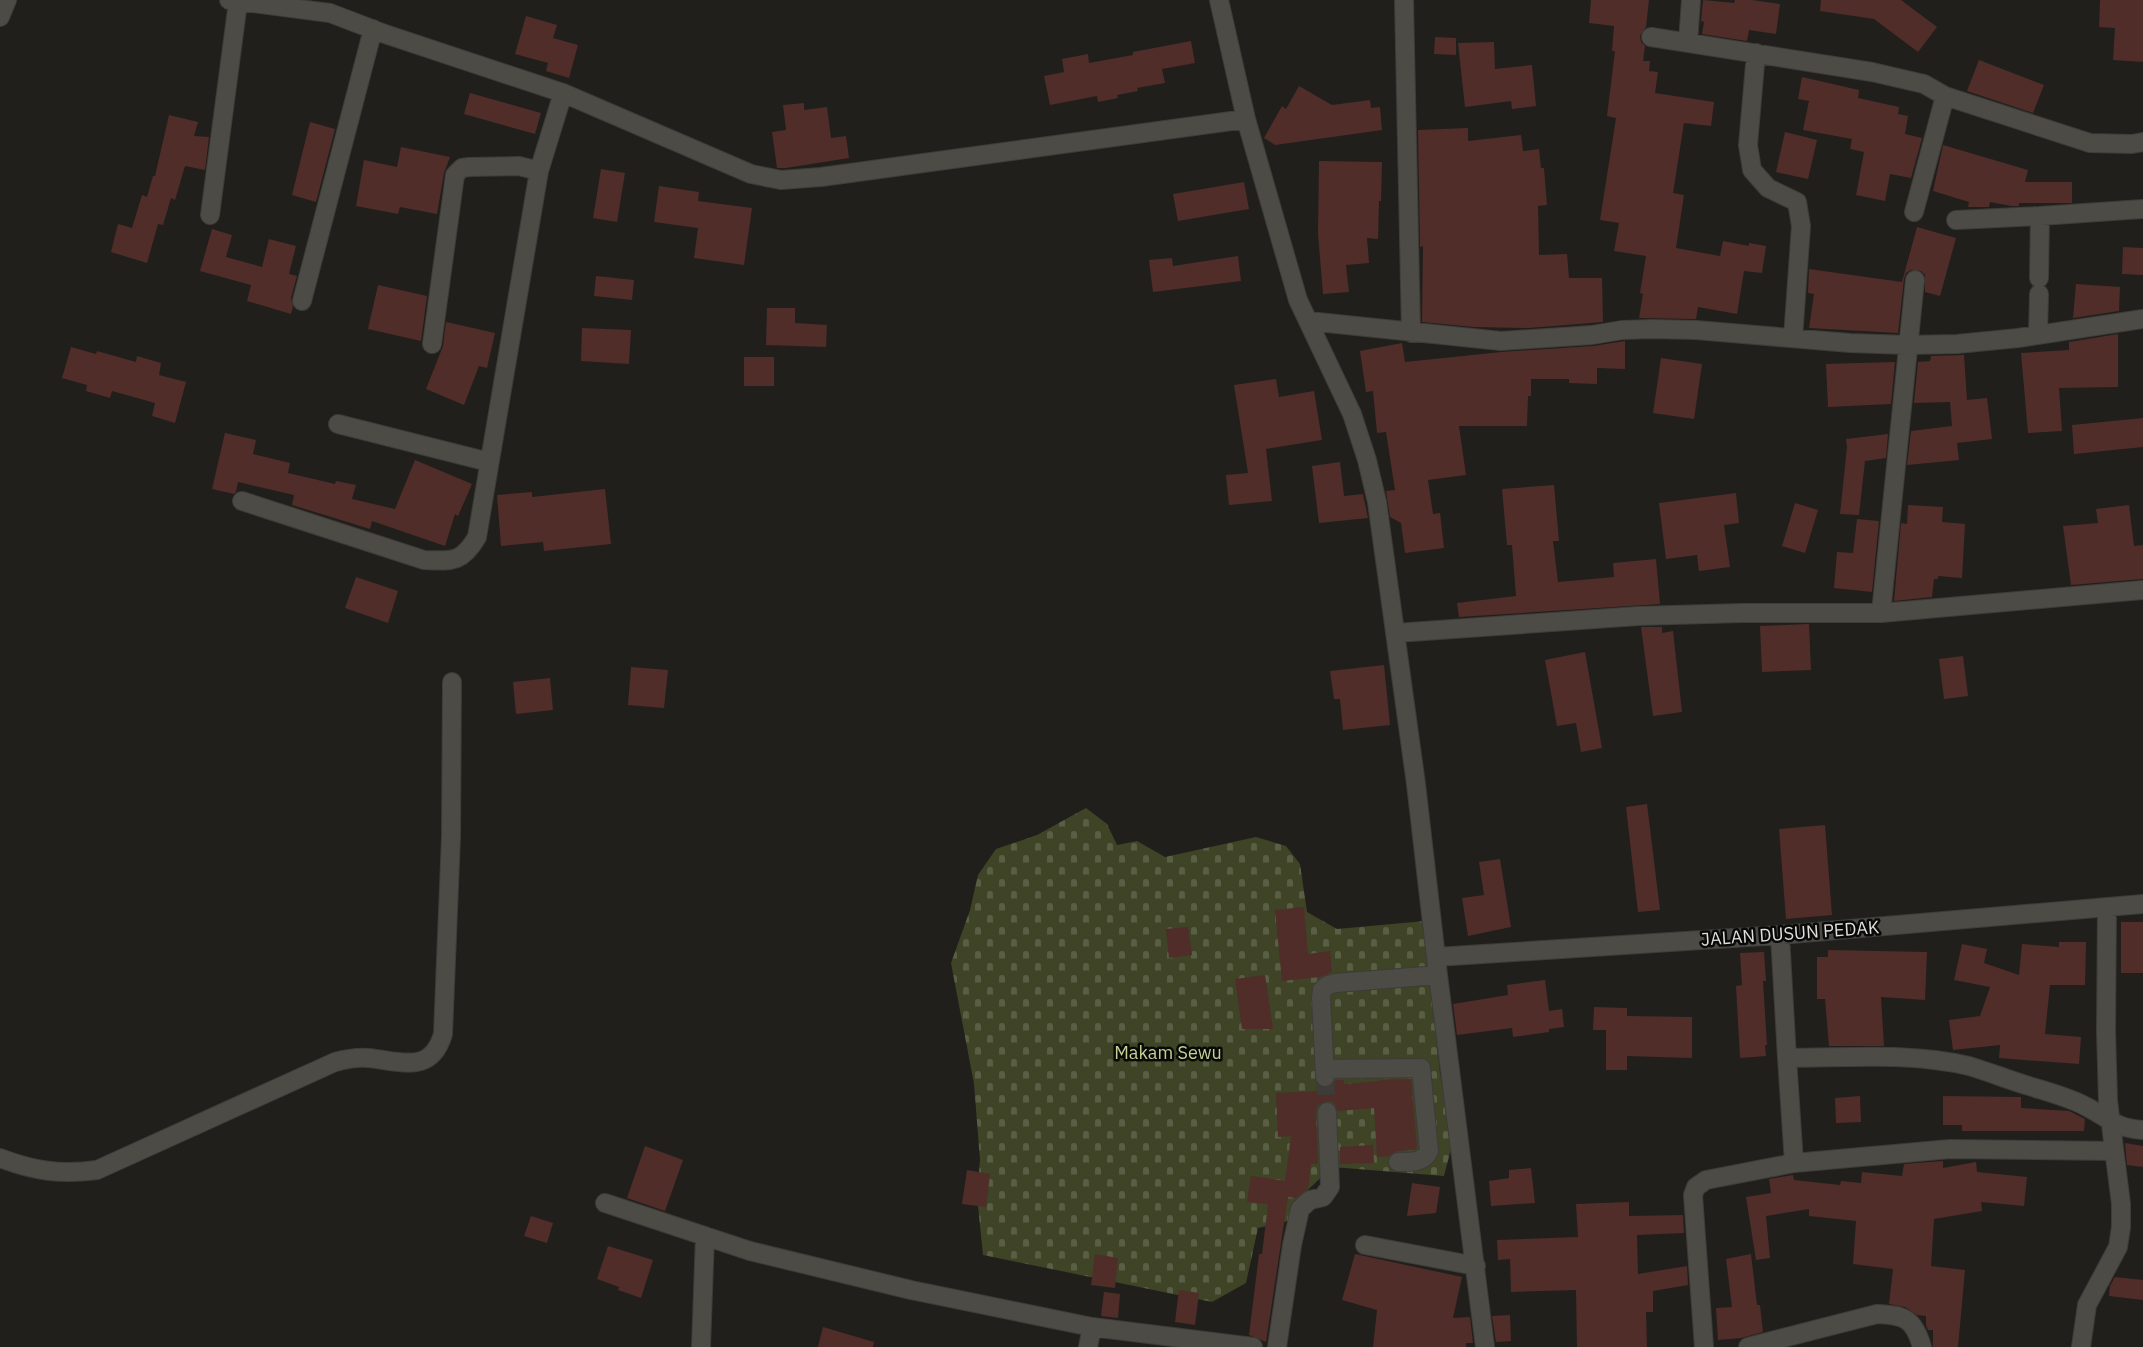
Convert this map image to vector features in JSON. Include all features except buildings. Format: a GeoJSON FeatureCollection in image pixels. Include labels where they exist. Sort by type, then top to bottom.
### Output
{"type":"FeatureCollection","features":[{"type":"Feature","properties":{"kind":"street"},"geometry":{"type":"LineString","coordinates":[[0,17],[7,0]]}},
{"type":"Feature","properties":{"kind":"street"},"geometry":{"type":"LineString","coordinates":[[1219,0],[1246,119],[1298,300],[1352,414],[1367,460],[1377,502],[1416,784],[1485,1347]]}},
{"type":"Feature","properties":{"kind":"street"},"geometry":{"type":"LineString","coordinates":[[1404,0],[1411,333]]}},
{"type":"Feature","properties":{"kind":"street"},"geometry":{"type":"LineString","coordinates":[[1688,42],[1691,0]]}},
{"type":"Feature","properties":{"kind":"street"},"geometry":{"type":"LineString","coordinates":[[210,215],[233,1],[330,13],[563,93],[751,174],[781,180],[821,177],[1246,119]]}},
{"type":"Feature","properties":{"kind":"street"},"geometry":{"type":"LineString","coordinates":[[302,301],[373,29]]}},
{"type":"Feature","properties":{"kind":"street"},"geometry":{"type":"LineString","coordinates":[[1651,37],[1872,72],[1924,84],[1945,96],[2091,143],[2143,142]]}},
{"type":"Feature","properties":{"kind":"street"},"geometry":{"type":"LineString","coordinates":[[1756,53],[1748,145],[1752,170],[1768,188],[1797,202],[1801,226],[1793,338]]}},
{"type":"Feature","properties":{"kind":"street"},"geometry":{"type":"LineString","coordinates":[[242,501],[424,560],[449,561],[467,553],[477,537],[539,171],[563,93]]}},
{"type":"Feature","properties":{"kind":"street"},"geometry":{"type":"LineString","coordinates":[[1914,212],[1945,96]]}},
{"type":"Feature","properties":{"kind":"street"},"geometry":{"type":"LineString","coordinates":[[432,344],[455,176],[462,168],[469,167],[519,166],[539,171]]}},
{"type":"Feature","properties":{"kind":"street"},"geometry":{"type":"LineString","coordinates":[[1956,220],[2143,209]]}},
{"type":"Feature","properties":{"kind":"street"},"geometry":{"type":"LineString","coordinates":[[2038,335],[2040,216]]}},
{"type":"Feature","properties":{"kind":"street"},"geometry":{"type":"LineString","coordinates":[[1881,613],[1915,280]]}},
{"type":"Feature","properties":{"kind":"street"},"geometry":{"type":"LineString","coordinates":[[1308,321],[1411,333],[1501,340],[1663,329],[1908,345],[1957,344],[2038,335],[2143,319]]}},
{"type":"Feature","properties":{"kind":"street"},"geometry":{"type":"LineString","coordinates":[[338,424],[489,462]]}},
{"type":"Feature","properties":{"kind":"street"},"geometry":{"type":"LineString","coordinates":[[1396,633],[1638,616],[1881,613],[2143,590]]}},
{"type":"Feature","properties":{"kind":"street"},"geometry":{"type":"LineString","coordinates":[[0,1158],[46,1172],[71,1173],[97,1170],[335,1062],[351,1058],[366,1058],[409,1063],[422,1062],[432,1056],[440,1046],[443,1034],[451,837],[452,682]]}},
{"type":"Feature","properties":{"kind":"street","name":"JALAN DUSUN PEDAK"},"geometry":{"type":"LineString","coordinates":[[1425,1087],[1423,1070],[1418,1067],[1325,1073],[1322,990],[1336,983],[1437,966],[2143,904]]}},
{"type":"Feature","properties":{"kind":"street"},"geometry":{"type":"LineString","coordinates":[[2081,1347],[2087,1305],[2118,1247],[2121,1204],[2110,1123],[2106,1031],[2107,907]]}},
{"type":"Feature","properties":{"kind":"street"},"geometry":{"type":"LineString","coordinates":[[1780,935],[1794,1163]]}},
{"type":"Feature","properties":{"kind":"street"},"geometry":{"type":"LineString","coordinates":[[1787,1058],[1910,1058],[1969,1066],[2069,1099],[2085,1106],[2110,1123],[2143,1130]]}},
{"type":"Feature","properties":{"kind":"street"},"geometry":{"type":"LineString","coordinates":[[1398,1162],[1421,1160],[1427,1155],[1429,1140],[1425,1087],[1453,1085]]}},
{"type":"Feature","properties":{"kind":"street"},"geometry":{"type":"LineString","coordinates":[[1277,1347],[1292,1245],[1300,1209],[1310,1200],[1323,1197],[1330,1187],[1327,1112]]}},
{"type":"Feature","properties":{"kind":"street"},"geometry":{"type":"LineString","coordinates":[[1704,1347],[1693,1195],[1696,1187],[1706,1180],[1794,1163],[1950,1149],[2114,1151]]}},
{"type":"Feature","properties":{"kind":"street"},"geometry":{"type":"LineString","coordinates":[[605,1203],[750,1251],[911,1290],[1092,1327],[1253,1347]]}},
{"type":"Feature","properties":{"kind":"street"},"geometry":{"type":"LineString","coordinates":[[701,1347],[705,1236]]}},
{"type":"Feature","properties":{"kind":"street"},"geometry":{"type":"LineString","coordinates":[[1365,1245],[1476,1266]]}},
{"type":"Feature","properties":{"kind":"street"},"geometry":{"type":"LineString","coordinates":[[1748,1347],[1877,1314],[1896,1314],[1912,1323],[1922,1347]]}},
{"type":"Feature","properties":{"kind":"street"},"geometry":{"type":"LineString","coordinates":[[1088,1347],[1092,1327]]}},
{"type":"Feature","properties":{"kind":"green space","name":"Makam Sewu"},"geometry":{"type":"Polygon","coordinates":[[[1086,808],[1107,824],[1117,845],[1137,841],[1165,857],[1256,837],[1286,846],[1300,864],[1307,912],[1337,929],[1425,921],[1440,1073],[1453,1141],[1444,1176],[1332,1167],[1296,1201],[1288,1221],[1258,1228],[1246,1283],[1212,1302],[983,1255],[977,1196],[980,1160],[974,1084],[951,963],[970,910],[978,875],[996,849],[1037,835],[1086,808]]]}},
{"type":"Feature","properties":{"kind":"tunnel"},"geometry":{"type":"LineString","coordinates":[[1325,1077],[1327,1112]]}}]}
